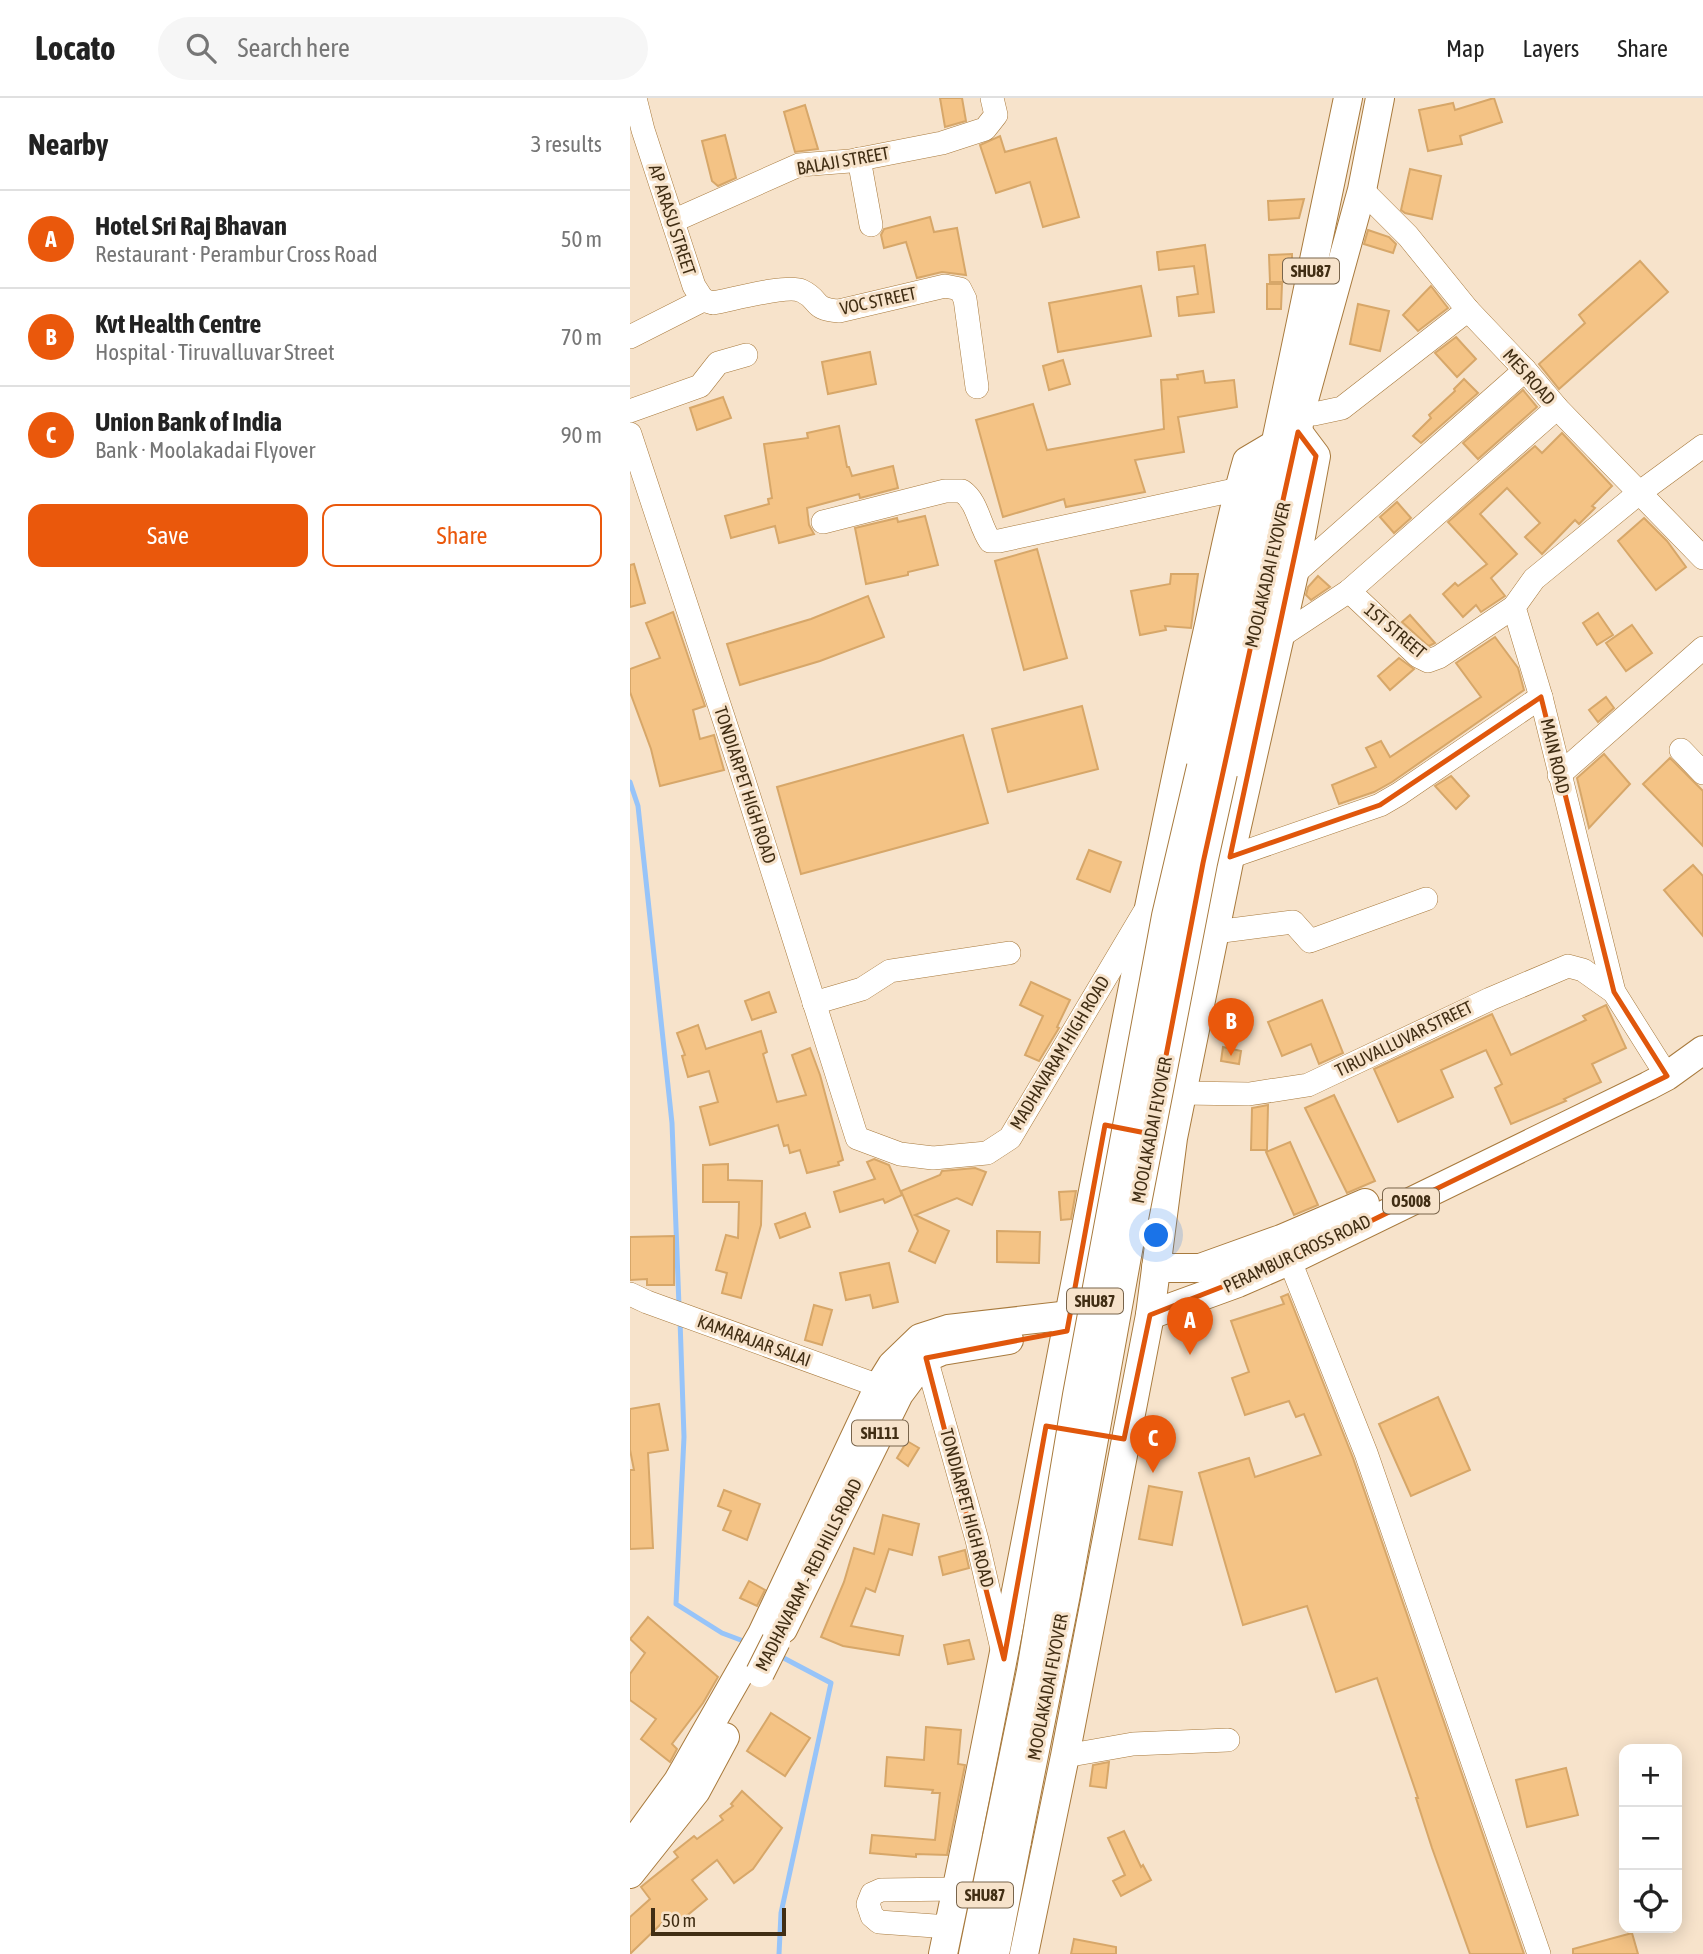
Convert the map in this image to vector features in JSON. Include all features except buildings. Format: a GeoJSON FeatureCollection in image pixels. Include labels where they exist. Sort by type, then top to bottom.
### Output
{"type":"FeatureCollection","features":[{"type":"Feature","properties":{"kind":"main road","name":"SHU87"},"geometry":{"type":"LineString","coordinates":[[1291,429],[1348,98]]}},
{"type":"Feature","properties":{"kind":"main road","name":"SHU87"},"geometry":{"type":"LineString","coordinates":[[1291,429],[1362,190],[1380,98]]}},
{"type":"Feature","properties":{"kind":"main road"},"geometry":{"type":"LineString","coordinates":[[943,1954],[1004,1659],[1105,1125],[1239,489],[1247,461],[1291,429],[1316,456],[1294,574],[1230,857],[1173,1138],[1150,1315],[1024,1954]]}},
{"type":"Feature","properties":{"kind":"main road","name":"MOOLAKADAI FLYOVER"},"geometry":{"type":"LineString","coordinates":[[995,1954],[1007,1839],[1031,1671],[1080,1381],[1166,916],[1212,770],[1291,429]]}},
{"type":"Feature","properties":{"kind":"main road"},"geometry":{"type":"LineString","coordinates":[[1662,1069],[1703,1029]]}},
{"type":"Feature","properties":{"kind":"main road"},"geometry":{"type":"LineString","coordinates":[[1662,1069],[1703,1050]]}},
{"type":"Feature","properties":{"kind":"main road","name":"PERAMBUR CROSS ROAD"},"geometry":{"type":"LineString","coordinates":[[1150,1315],[1238,1283],[1286,1250],[1662,1069]]}},
{"type":"Feature","properties":{"kind":"main road"},"geometry":{"type":"LineString","coordinates":[[1105,1125],[1173,1138]]}},
{"type":"Feature","properties":{"kind":"main road","name":"PERAMBUR CROSS ROAD"},"geometry":{"type":"LineString","coordinates":[[1156,1268],[1200,1268],[1286,1250]]}},
{"type":"Feature","properties":{"kind":"main road"},"geometry":{"type":"LineString","coordinates":[[926,1358],[942,1351],[1069,1323]]}},
{"type":"Feature","properties":{"kind":"main road","name":"MADHAVARAM - RED HILLS ROAD"},"geometry":{"type":"LineString","coordinates":[[769,1637],[878,1386],[892,1365],[920,1338],[948,1329],[1069,1323]]}},
{"type":"Feature","properties":{"kind":"main road","name":"MADHAVARAM - RED HILLS ROAD"},"geometry":{"type":"LineString","coordinates":[[630,1874],[696,1791],[752,1668],[899,1394],[926,1358]]}},
{"type":"Feature","properties":{"kind":"main road"},"geometry":{"type":"LineString","coordinates":[[1046,1426],[1124,1439]]}},
{"type":"Feature","properties":{"kind":"main road","name":"MADHAVARAM - RED HILLS ROAD"},"geometry":{"type":"LineString","coordinates":[[630,1847],[678,1781],[752,1668]]}},
{"type":"Feature","properties":{"kind":"main road","name":"MOOLAKADAI FLYOVER"},"geometry":{"type":"LineString","coordinates":[[972,1954],[1007,1839]]}},
{"type":"Feature","properties":{"kind":"street","name":"AP ARASU STREET"},"geometry":{"type":"LineString","coordinates":[[635,98],[694,286],[703,300]]}},
{"type":"Feature","properties":{"kind":"street","name":"BALAJI STREET"},"geometry":{"type":"LineString","coordinates":[[673,221],[799,165],[859,159],[942,144],[985,129],[996,115],[992,98]]}},
{"type":"Feature","properties":{"kind":"street"},"geometry":{"type":"LineString","coordinates":[[859,159],[871,225]]}},
{"type":"Feature","properties":{"kind":"street","name":"MES ROAD"},"geometry":{"type":"LineString","coordinates":[[1362,190],[1408,236],[1468,310],[1557,408],[1703,558]]}},
{"type":"Feature","properties":{"kind":"street","name":"VOC STREET"},"geometry":{"type":"LineString","coordinates":[[630,337],[703,300],[713,303],[789,288],[802,291],[824,310],[839,311],[946,286],[960,289],[965,299],[978,387]]}},
{"type":"Feature","properties":{"kind":"street"},"geometry":{"type":"LineString","coordinates":[[1291,429],[1314,414],[1342,408],[1468,310]]}},
{"type":"Feature","properties":{"kind":"street"},"geometry":{"type":"LineString","coordinates":[[630,411],[700,386],[718,363],[746,355]]}},
{"type":"Feature","properties":{"kind":"street"},"geometry":{"type":"LineString","coordinates":[[1294,574],[1525,370]]}},
{"type":"Feature","properties":{"kind":"street"},"geometry":{"type":"LineString","coordinates":[[1278,638],[1349,591],[1557,408]]}},
{"type":"Feature","properties":{"kind":"street","name":"TONDIARPET HIGH ROAD"},"geometry":{"type":"LineString","coordinates":[[630,434],[857,1138]]}},
{"type":"Feature","properties":{"kind":"street"},"geometry":{"type":"LineString","coordinates":[[1514,607],[1534,579],[1639,493],[1703,446]]}},
{"type":"Feature","properties":{"kind":"street"},"geometry":{"type":"LineString","coordinates":[[823,522],[946,491],[962,491],[973,502],[983,531],[990,541],[999,541],[1239,489]]}},
{"type":"Feature","properties":{"kind":"street","name":"1ST STREET"},"geometry":{"type":"LineString","coordinates":[[1349,591],[1418,656],[1428,661],[1439,657],[1514,607]]}},
{"type":"Feature","properties":{"kind":"street","name":"MAIN ROAD"},"geometry":{"type":"LineString","coordinates":[[1514,607],[1541,697],[1614,992],[1662,1069]]}},
{"type":"Feature","properties":{"kind":"street"},"geometry":{"type":"LineString","coordinates":[[1559,775],[1703,648]]}},
{"type":"Feature","properties":{"kind":"street"},"geometry":{"type":"LineString","coordinates":[[1230,857],[1380,805],[1541,697]]}},
{"type":"Feature","properties":{"kind":"street"},"geometry":{"type":"LineString","coordinates":[[1681,750],[1703,772]]}},
{"type":"Feature","properties":{"kind":"street"},"geometry":{"type":"LineString","coordinates":[[1215,932],[1293,922],[1310,941],[1426,900]]}},
{"type":"Feature","properties":{"kind":"street","name":"MADHAVARAM HIGH ROAD"},"geometry":{"type":"LineString","coordinates":[[857,1138],[900,1154],[933,1157],[987,1153],[1010,1138],[1150,903]]}},
{"type":"Feature","properties":{"kind":"street"},"geometry":{"type":"LineString","coordinates":[[814,1003],[862,989],[890,971],[1009,953]]}},
{"type":"Feature","properties":{"kind":"street","name":"TIRUVALLUVAR STREET"},"geometry":{"type":"LineString","coordinates":[[1182,1093],[1249,1094],[1308,1085],[1490,999],[1568,966],[1583,970],[1614,992]]}},
{"type":"Feature","properties":{"kind":"street"},"geometry":{"type":"LineString","coordinates":[[1286,1250],[1366,1452],[1539,1954]]}},
{"type":"Feature","properties":{"kind":"street","name":"KAMARAJAR SALAI"},"geometry":{"type":"LineString","coordinates":[[638,1298],[878,1386]]}},
{"type":"Feature","properties":{"kind":"street","name":"TONDIARPET HIGH ROAD"},"geometry":{"type":"LineString","coordinates":[[926,1358],[977,1540],[1004,1659]]}},
{"type":"Feature","properties":{"kind":"street"},"geometry":{"type":"LineString","coordinates":[[1065,1756],[1133,1744],[1228,1740]]}},
{"type":"Feature","properties":{"kind":"street"},"geometry":{"type":"LineString","coordinates":[[949,1927],[879,1922],[872,1916],[867,1903],[872,1894],[880,1890],[957,1889]]}},
{"type":"Feature","properties":{"kind":"highlighted area"},"geometry":{"type":"Polygon","coordinates":[[[1298,432],[1316,456],[1230,857],[1380,805],[1541,697],[1614,992],[1667,1076],[1291,1260],[1150,1315],[1124,1439],[1046,1426],[1004,1659],[926,1358],[1067,1331],[1105,1125],[1151,1134],[1203,863],[1298,432]]]}},
{"type":"Feature","properties":{"kind":"waterway"},"geometry":{"type":"LineString","coordinates":[[630,782],[638,806],[672,1123],[679,1306]]}},
{"type":"Feature","properties":{"kind":"waterway"},"geometry":{"type":"LineString","coordinates":[[680,1320],[684,1437],[676,1604],[722,1633],[746,1642]]}},
{"type":"Feature","properties":{"kind":"waterway"},"geometry":{"type":"LineString","coordinates":[[778,1655],[831,1683],[781,1913],[779,1954]]}},
{"type":"Feature","properties":{"kind":"place","name":"Kvt Health Centre"},"geometry":{"type":"Point","coordinates":[1231,1056]}},
{"type":"Feature","properties":{"kind":"place","name":"Hotel Sri Raj Bhavan"},"geometry":{"type":"Point","coordinates":[1190,1355]}},
{"type":"Feature","properties":{"kind":"place","name":"Union Bank of India"},"geometry":{"type":"Point","coordinates":[1153,1473]}}]}
